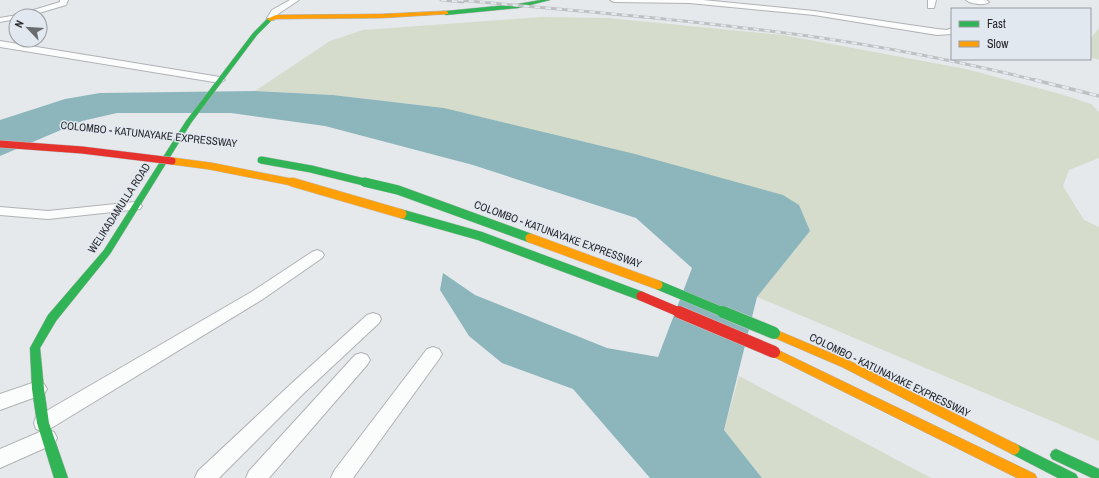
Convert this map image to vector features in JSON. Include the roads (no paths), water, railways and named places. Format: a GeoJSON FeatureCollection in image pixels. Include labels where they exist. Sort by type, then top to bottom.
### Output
{"type":"FeatureCollection","features":[{"type":"Feature","properties":{"kind":"main road"},"geometry":{"type":"LineString","coordinates":[[271,18],[357,17],[449,13],[533,4],[548,0]]}},
{"type":"Feature","properties":{"kind":"main road","name":"WELIKADAMULLA ROAD"},"geometry":{"type":"LineString","coordinates":[[61,478],[45,430],[38,389],[35,348],[52,318],[107,252],[188,122],[254,34],[271,18]]}},
{"type":"Feature","properties":{"kind":"main road","name":"COLOMBO - KATUNAYAKE EXPRESSWAY"},"geometry":{"type":"LineString","coordinates":[[0,144],[82,150],[210,166],[293,182],[480,236],[648,299],[774,352],[1030,478]]}},
{"type":"Feature","properties":{"kind":"main road","name":"COLOMBO - KATUNAYAKE EXPRESSWAY"},"geometry":{"type":"LineString","coordinates":[[159,146],[182,148]]}},
{"type":"Feature","properties":{"kind":"main road","name":"COLOMBO - KATUNAYAKE EXPRESSWAY"},"geometry":{"type":"LineString","coordinates":[[251,158],[311,169],[398,190],[644,279],[846,364],[1071,478]]}},
{"type":"Feature","properties":{"kind":"main road"},"geometry":{"type":"LineString","coordinates":[[846,364],[937,405],[1087,478]]}},
{"type":"Feature","properties":{"kind":"main road"},"geometry":{"type":"LineString","coordinates":[[937,405],[988,426]]}},
{"type":"Feature","properties":{"kind":"main road"},"geometry":{"type":"LineString","coordinates":[[1050,452],[1099,474]]}},
{"type":"Feature","properties":{"kind":"street"},"geometry":{"type":"LineString","coordinates":[[48,8],[63,3],[64,0]]}},
{"type":"Feature","properties":{"kind":"street","name":"WELIKADAMULLA ROAD"},"geometry":{"type":"LineString","coordinates":[[271,18],[275,12],[295,0]]}},
{"type":"Feature","properties":{"kind":"street"},"geometry":{"type":"LineString","coordinates":[[614,0],[689,1],[815,10],[937,32],[951,32]]}},
{"type":"Feature","properties":{"kind":"street"},"geometry":{"type":"LineString","coordinates":[[970,0],[985,4]]}},
{"type":"Feature","properties":{"kind":"street"},"geometry":{"type":"LineString","coordinates":[[0,44],[217,84]]}},
{"type":"Feature","properties":{"kind":"street"},"geometry":{"type":"LineString","coordinates":[[0,211],[48,215],[135,206]]}},
{"type":"Feature","properties":{"kind":"street"},"geometry":{"type":"LineString","coordinates":[[0,459],[317,255]]}},
{"type":"Feature","properties":{"kind":"street"},"geometry":{"type":"LineString","coordinates":[[205,478],[373,318]]}},
{"type":"Feature","properties":{"kind":"street"},"geometry":{"type":"LineString","coordinates":[[341,478],[433,354]]}},
{"type":"Feature","properties":{"kind":"street"},"geometry":{"type":"LineString","coordinates":[[256,478],[361,360]]}},
{"type":"Feature","properties":{"kind":"street"},"geometry":{"type":"LineString","coordinates":[[0,402],[38,389]]}},
{"type":"Feature","properties":{"kind":"water"},"geometry":{"type":"Polygon","coordinates":[[[255,91],[333,95],[444,108],[635,154],[783,195],[799,205],[810,231],[757,297],[724,430],[762,478],[650,478],[573,389],[502,363],[469,336],[440,290],[443,273],[475,295],[607,348],[658,357],[692,268],[636,218],[473,165],[325,126],[231,113],[117,113],[82,121],[0,156],[0,120],[65,99],[100,93],[255,91]]]}},
{"type":"Feature","properties":{"kind":"railway"},"geometry":{"type":"LineString","coordinates":[[441,0],[463,2]]}},
{"type":"Feature","properties":{"kind":"railway"},"geometry":{"type":"LineString","coordinates":[[458,0],[673,20],[781,32],[855,43],[966,64],[1039,81]]}},
{"type":"Feature","properties":{"kind":"railway"},"geometry":{"type":"LineString","coordinates":[[1035,80],[1039,81]]}},
{"type":"Feature","properties":{"kind":"railway"},"geometry":{"type":"LineString","coordinates":[[1039,81],[1099,96]]}}]}
